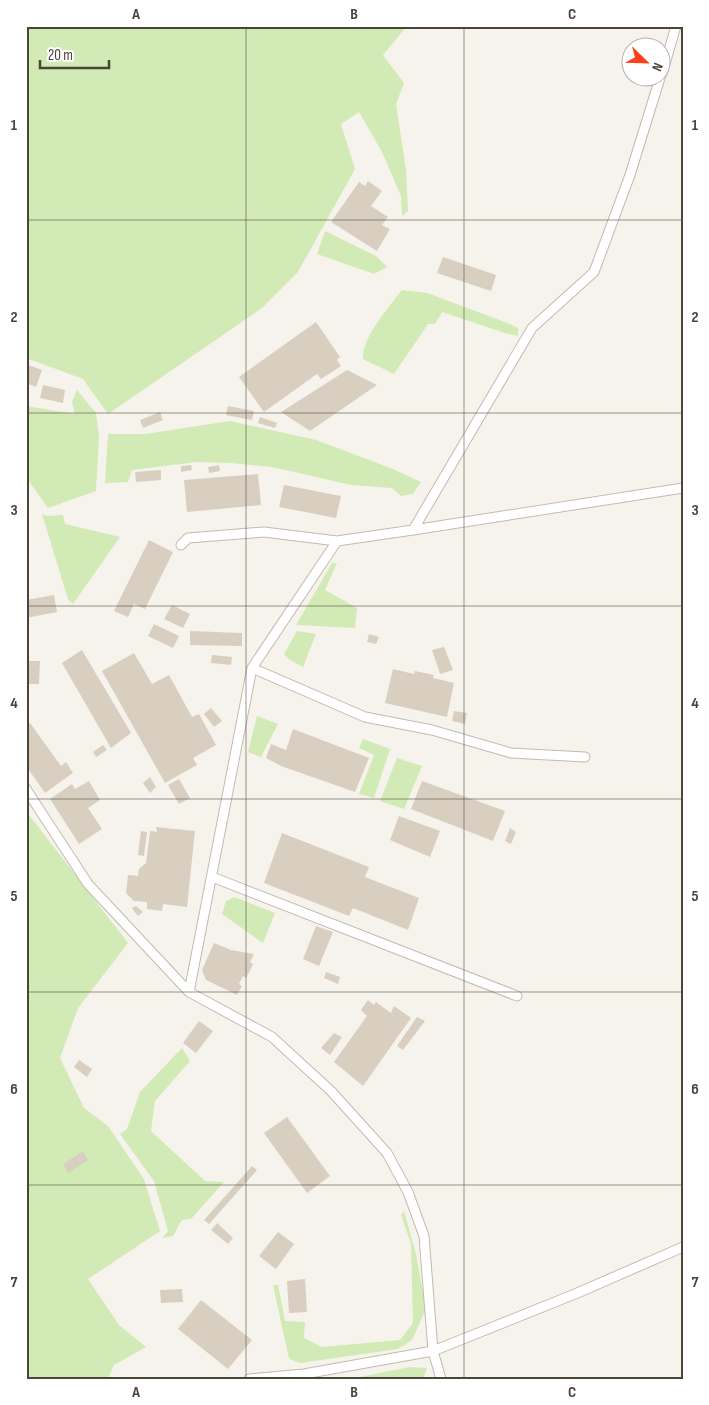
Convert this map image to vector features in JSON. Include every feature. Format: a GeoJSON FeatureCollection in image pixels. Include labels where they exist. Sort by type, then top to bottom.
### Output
{"type":"FeatureCollection","features":[{"type":"Feature","properties":{"kind":"lane"},"geometry":{"type":"LineString","coordinates":[[672,40],[676,26]]}},
{"type":"Feature","properties":{"kind":"lane"},"geometry":{"type":"LineString","coordinates":[[413,530],[532,328],[594,272],[630,175],[657,88]]}},
{"type":"Feature","properties":{"kind":"lane"},"geometry":{"type":"LineString","coordinates":[[181,545],[188,538],[264,532],[337,541],[683,488]]}},
{"type":"Feature","properties":{"kind":"lane"},"geometry":{"type":"LineString","coordinates":[[189,992],[252,668],[337,541]]}},
{"type":"Feature","properties":{"kind":"lane"},"geometry":{"type":"LineString","coordinates":[[252,668],[365,717],[432,730],[511,753],[586,758]]}},
{"type":"Feature","properties":{"kind":"lane"},"geometry":{"type":"LineString","coordinates":[[26,789],[88,884],[189,992],[272,1037],[331,1091],[387,1153],[408,1192],[424,1236],[433,1351],[441,1379]]}},
{"type":"Feature","properties":{"kind":"lane"},"geometry":{"type":"LineString","coordinates":[[212,877],[517,996]]}},
{"type":"Feature","properties":{"kind":"lane"},"geometry":{"type":"LineString","coordinates":[[250,1379],[304,1374],[433,1351],[575,1294],[683,1247]]}},
{"type":"Feature","properties":{"kind":"green space"},"geometry":{"type":"Polygon","coordinates":[[[26,26],[407,26],[383,55],[404,83],[396,104],[406,170],[408,211],[402,216],[401,196],[382,152],[359,112],[341,124],[355,169],[298,272],[262,308],[108,414],[83,379],[26,358],[26,26]]]}},
{"type":"Feature","properties":{"kind":"green space"},"geometry":{"type":"Polygon","coordinates":[[[325,231],[376,256],[387,267],[374,274],[317,254],[325,231]]]}},
{"type":"Feature","properties":{"kind":"green space"},"geometry":{"type":"Polygon","coordinates":[[[402,290],[427,293],[510,324],[518,328],[518,336],[442,312],[435,324],[428,324],[394,374],[363,359],[364,350],[371,332],[402,290]]]}},
{"type":"Feature","properties":{"kind":"green space"},"geometry":{"type":"Polygon","coordinates":[[[77,390],[96,413],[99,436],[96,491],[48,508],[26,477],[26,406],[75,414],[72,402],[77,390]]]}},
{"type":"Feature","properties":{"kind":"green space"},"geometry":{"type":"Polygon","coordinates":[[[230,421],[316,440],[393,469],[421,482],[413,494],[401,496],[392,488],[351,485],[272,467],[196,462],[132,470],[128,482],[105,483],[108,434],[145,434],[230,421]]]}},
{"type":"Feature","properties":{"kind":"green space"},"geometry":{"type":"Polygon","coordinates":[[[42,514],[47,516],[63,515],[65,524],[120,537],[73,604],[68,599],[42,514]]]}},
{"type":"Feature","properties":{"kind":"green space"},"geometry":{"type":"Polygon","coordinates":[[[332,563],[337,563],[325,590],[357,608],[355,628],[296,625],[332,563]]]}},
{"type":"Feature","properties":{"kind":"green space"},"geometry":{"type":"Polygon","coordinates":[[[297,631],[316,634],[303,667],[290,660],[284,654],[297,631]]]}},
{"type":"Feature","properties":{"kind":"green space"},"geometry":{"type":"Polygon","coordinates":[[[257,716],[278,724],[261,757],[248,752],[257,716]]]}},
{"type":"Feature","properties":{"kind":"green space"},"geometry":{"type":"Polygon","coordinates":[[[363,739],[390,749],[374,798],[359,794],[374,755],[359,748],[363,739]]]}},
{"type":"Feature","properties":{"kind":"green space"},"geometry":{"type":"Polygon","coordinates":[[[397,758],[422,766],[404,809],[380,801],[397,758]]]}},
{"type":"Feature","properties":{"kind":"green space"},"geometry":{"type":"Polygon","coordinates":[[[26,811],[128,943],[78,1008],[60,1058],[84,1108],[108,1126],[144,1179],[160,1231],[88,1279],[119,1325],[146,1347],[114,1365],[108,1379],[26,1379],[26,811]]]}},
{"type":"Feature","properties":{"kind":"green space"},"geometry":{"type":"Polygon","coordinates":[[[234,897],[275,913],[263,943],[222,914],[226,901],[234,897]]]}},
{"type":"Feature","properties":{"kind":"green space"},"geometry":{"type":"Polygon","coordinates":[[[182,1048],[190,1061],[155,1101],[151,1131],[205,1181],[224,1182],[191,1219],[182,1220],[173,1236],[162,1238],[168,1231],[154,1181],[120,1134],[127,1129],[140,1092],[182,1048]]]}},
{"type":"Feature","properties":{"kind":"green space"},"geometry":{"type":"Polygon","coordinates":[[[404,1211],[416,1254],[426,1309],[412,1340],[398,1349],[300,1363],[289,1359],[273,1285],[278,1285],[285,1321],[305,1322],[304,1338],[322,1347],[400,1340],[413,1323],[411,1244],[401,1215],[404,1211]]]}},
{"type":"Feature","properties":{"kind":"green space"},"geometry":{"type":"Polygon","coordinates":[[[410,1367],[427,1368],[423,1379],[350,1379],[410,1367]]]}},
{"type":"Feature","properties":{"kind":"building"},"geometry":{"type":"Polygon","coordinates":[[[368,181],[382,191],[371,206],[388,217],[382,225],[390,229],[377,251],[331,222],[359,182],[365,186],[368,181]]]}},
{"type":"Feature","properties":{"kind":"building"},"geometry":{"type":"Polygon","coordinates":[[[443,257],[496,275],[491,291],[437,273],[443,257]]]}},
{"type":"Feature","properties":{"kind":"building"},"geometry":{"type":"Polygon","coordinates":[[[316,322],[340,357],[337,360],[341,366],[321,379],[317,374],[264,412],[239,377],[316,322]]]}},
{"type":"Feature","properties":{"kind":"building"},"geometry":{"type":"Polygon","coordinates":[[[26,364],[42,370],[36,387],[26,383],[26,364]]]}},
{"type":"Feature","properties":{"kind":"building"},"geometry":{"type":"Polygon","coordinates":[[[347,370],[377,385],[310,431],[281,412],[347,370]]]}},
{"type":"Feature","properties":{"kind":"building"},"geometry":{"type":"Polygon","coordinates":[[[43,385],[65,390],[63,403],[40,398],[43,385]]]}},
{"type":"Feature","properties":{"kind":"building"},"geometry":{"type":"Polygon","coordinates":[[[228,406],[254,411],[252,420],[226,415],[228,406]]]}},
{"type":"Feature","properties":{"kind":"building"},"geometry":{"type":"Polygon","coordinates":[[[160,412],[163,420],[143,428],[140,420],[160,412]]]}},
{"type":"Feature","properties":{"kind":"building"},"geometry":{"type":"Polygon","coordinates":[[[260,417],[277,423],[275,428],[258,423],[260,417]]]}},
{"type":"Feature","properties":{"kind":"building"},"geometry":{"type":"Polygon","coordinates":[[[191,465],[192,470],[181,472],[181,466],[191,465]]]}},
{"type":"Feature","properties":{"kind":"building"},"geometry":{"type":"Polygon","coordinates":[[[219,465],[220,471],[209,473],[208,467],[219,465]]]}},
{"type":"Feature","properties":{"kind":"building"},"geometry":{"type":"Polygon","coordinates":[[[161,470],[161,480],[136,482],[135,472],[161,470]]]}},
{"type":"Feature","properties":{"kind":"building"},"geometry":{"type":"Polygon","coordinates":[[[258,474],[261,505],[187,512],[184,480],[258,474]]]}},
{"type":"Feature","properties":{"kind":"building"},"geometry":{"type":"Polygon","coordinates":[[[284,485],[341,496],[336,518],[279,507],[284,485]]]}},
{"type":"Feature","properties":{"kind":"building"},"geometry":{"type":"Polygon","coordinates":[[[149,540],[173,552],[145,609],[134,604],[128,617],[114,611],[149,540]]]}},
{"type":"Feature","properties":{"kind":"building"},"geometry":{"type":"Polygon","coordinates":[[[54,595],[57,612],[26,618],[26,600],[54,595]]]}},
{"type":"Feature","properties":{"kind":"building"},"geometry":{"type":"Polygon","coordinates":[[[172,605],[190,614],[183,628],[164,619],[172,605]]]}},
{"type":"Feature","properties":{"kind":"building"},"geometry":{"type":"Polygon","coordinates":[[[154,624],[179,636],[173,648],[148,636],[154,624]]]}},
{"type":"Feature","properties":{"kind":"building"},"geometry":{"type":"Polygon","coordinates":[[[190,631],[242,633],[242,646],[190,645],[190,631]]]}},
{"type":"Feature","properties":{"kind":"building"},"geometry":{"type":"Polygon","coordinates":[[[369,634],[379,637],[376,644],[367,642],[369,634]]]}},
{"type":"Feature","properties":{"kind":"building"},"geometry":{"type":"Polygon","coordinates":[[[444,647],[453,670],[440,674],[432,650],[444,647]]]}},
{"type":"Feature","properties":{"kind":"building"},"geometry":{"type":"Polygon","coordinates":[[[82,650],[131,733],[111,748],[62,663],[82,650]]]}},
{"type":"Feature","properties":{"kind":"building"},"geometry":{"type":"Polygon","coordinates":[[[134,653],[152,684],[169,675],[192,717],[199,714],[216,745],[193,758],[197,765],[165,783],[102,671],[134,653]]]}},
{"type":"Feature","properties":{"kind":"building"},"geometry":{"type":"Polygon","coordinates":[[[212,655],[232,657],[231,665],[211,663],[212,655]]]}},
{"type":"Feature","properties":{"kind":"building"},"geometry":{"type":"Polygon","coordinates":[[[26,661],[40,661],[39,684],[26,684],[26,661]]]}},
{"type":"Feature","properties":{"kind":"building"},"geometry":{"type":"Polygon","coordinates":[[[393,669],[414,674],[415,671],[434,675],[433,678],[454,683],[447,717],[385,703],[393,669]]]}},
{"type":"Feature","properties":{"kind":"building"},"geometry":{"type":"Polygon","coordinates":[[[211,708],[222,721],[214,727],[204,714],[211,708]]]}},
{"type":"Feature","properties":{"kind":"building"},"geometry":{"type":"Polygon","coordinates":[[[454,711],[467,713],[465,724],[452,721],[454,711]]]}},
{"type":"Feature","properties":{"kind":"building"},"geometry":{"type":"Polygon","coordinates":[[[30,723],[61,766],[66,762],[73,773],[45,793],[26,766],[26,726],[30,723]]]}},
{"type":"Feature","properties":{"kind":"building"},"geometry":{"type":"Polygon","coordinates":[[[293,729],[369,758],[355,792],[281,766],[266,758],[271,744],[286,750],[293,729]]]}},
{"type":"Feature","properties":{"kind":"building"},"geometry":{"type":"Polygon","coordinates":[[[103,745],[107,750],[96,757],[93,752],[103,745]]]}},
{"type":"Feature","properties":{"kind":"building"},"geometry":{"type":"Polygon","coordinates":[[[150,777],[156,787],[150,793],[143,783],[150,777]]]}},
{"type":"Feature","properties":{"kind":"building"},"geometry":{"type":"Polygon","coordinates":[[[179,779],[190,798],[179,804],[168,785],[179,779]]]}},
{"type":"Feature","properties":{"kind":"building"},"geometry":{"type":"Polygon","coordinates":[[[89,781],[100,800],[88,808],[102,829],[79,844],[50,799],[72,784],[75,789],[89,781]]]}},
{"type":"Feature","properties":{"kind":"building"},"geometry":{"type":"Polygon","coordinates":[[[422,781],[505,811],[493,841],[411,809],[422,781]]]}},
{"type":"Feature","properties":{"kind":"building"},"geometry":{"type":"Polygon","coordinates":[[[399,816],[440,831],[430,857],[390,840],[399,816]]]}},
{"type":"Feature","properties":{"kind":"building"},"geometry":{"type":"Polygon","coordinates":[[[156,827],[195,831],[187,907],[163,904],[162,911],[147,909],[147,902],[134,901],[126,893],[128,875],[138,876],[139,869],[146,863],[150,831],[157,832],[156,827]]]}},
{"type":"Feature","properties":{"kind":"building"},"geometry":{"type":"Polygon","coordinates":[[[510,828],[516,832],[511,844],[505,841],[510,828]]]}},
{"type":"Feature","properties":{"kind":"building"},"geometry":{"type":"Polygon","coordinates":[[[141,831],[147,832],[144,856],[138,855],[141,831]]]}},
{"type":"Feature","properties":{"kind":"building"},"geometry":{"type":"Polygon","coordinates":[[[282,833],[369,867],[365,877],[419,898],[408,930],[353,908],[349,916],[264,883],[282,833]]]}},
{"type":"Feature","properties":{"kind":"building"},"geometry":{"type":"Polygon","coordinates":[[[136,906],[143,912],[138,916],[132,908],[136,906]]]}},
{"type":"Feature","properties":{"kind":"building"},"geometry":{"type":"Polygon","coordinates":[[[316,926],[333,932],[319,966],[303,959],[316,926]]]}},
{"type":"Feature","properties":{"kind":"building"},"geometry":{"type":"Polygon","coordinates":[[[214,943],[231,950],[254,954],[250,962],[253,964],[246,978],[243,976],[239,984],[242,986],[237,995],[206,980],[202,970],[214,943]]]}},
{"type":"Feature","properties":{"kind":"building"},"geometry":{"type":"Polygon","coordinates":[[[326,972],[340,977],[338,984],[324,978],[326,972]]]}},
{"type":"Feature","properties":{"kind":"building"},"geometry":{"type":"Polygon","coordinates":[[[368,1000],[374,1005],[376,1002],[391,1013],[394,1006],[411,1018],[363,1086],[334,1062],[367,1016],[361,1010],[368,1000]]]}},
{"type":"Feature","properties":{"kind":"building"},"geometry":{"type":"Polygon","coordinates":[[[417,1017],[425,1021],[403,1050],[397,1046],[417,1017]]]}},
{"type":"Feature","properties":{"kind":"building"},"geometry":{"type":"Polygon","coordinates":[[[199,1021],[213,1031],[196,1053],[183,1043],[199,1021]]]}},
{"type":"Feature","properties":{"kind":"building"},"geometry":{"type":"Polygon","coordinates":[[[334,1033],[342,1037],[330,1055],[321,1048],[334,1033]]]}},
{"type":"Feature","properties":{"kind":"building"},"geometry":{"type":"Polygon","coordinates":[[[79,1060],[92,1069],[87,1077],[74,1067],[79,1060]]]}},
{"type":"Feature","properties":{"kind":"building"},"geometry":{"type":"Polygon","coordinates":[[[287,1117],[330,1176],[307,1193],[264,1133],[287,1117]]]}},
{"type":"Feature","properties":{"kind":"building"},"geometry":{"type":"Polygon","coordinates":[[[83,1151],[88,1160],[68,1173],[63,1164],[83,1151]]]}},
{"type":"Feature","properties":{"kind":"building"},"geometry":{"type":"Polygon","coordinates":[[[252,1166],[257,1170],[209,1224],[204,1220],[252,1166]]]}},
{"type":"Feature","properties":{"kind":"building"},"geometry":{"type":"Polygon","coordinates":[[[217,1223],[233,1238],[228,1244],[211,1230],[217,1223]]]}},
{"type":"Feature","properties":{"kind":"building"},"geometry":{"type":"Polygon","coordinates":[[[278,1232],[294,1244],[276,1269],[259,1256],[278,1232]]]}},
{"type":"Feature","properties":{"kind":"building"},"geometry":{"type":"Polygon","coordinates":[[[305,1279],[307,1312],[289,1313],[287,1281],[305,1279]]]}},
{"type":"Feature","properties":{"kind":"building"},"geometry":{"type":"Polygon","coordinates":[[[182,1289],[183,1302],[161,1303],[160,1290],[182,1289]]]}},
{"type":"Feature","properties":{"kind":"building"},"geometry":{"type":"Polygon","coordinates":[[[201,1300],[252,1340],[228,1369],[178,1329],[201,1300]]]}}]}
